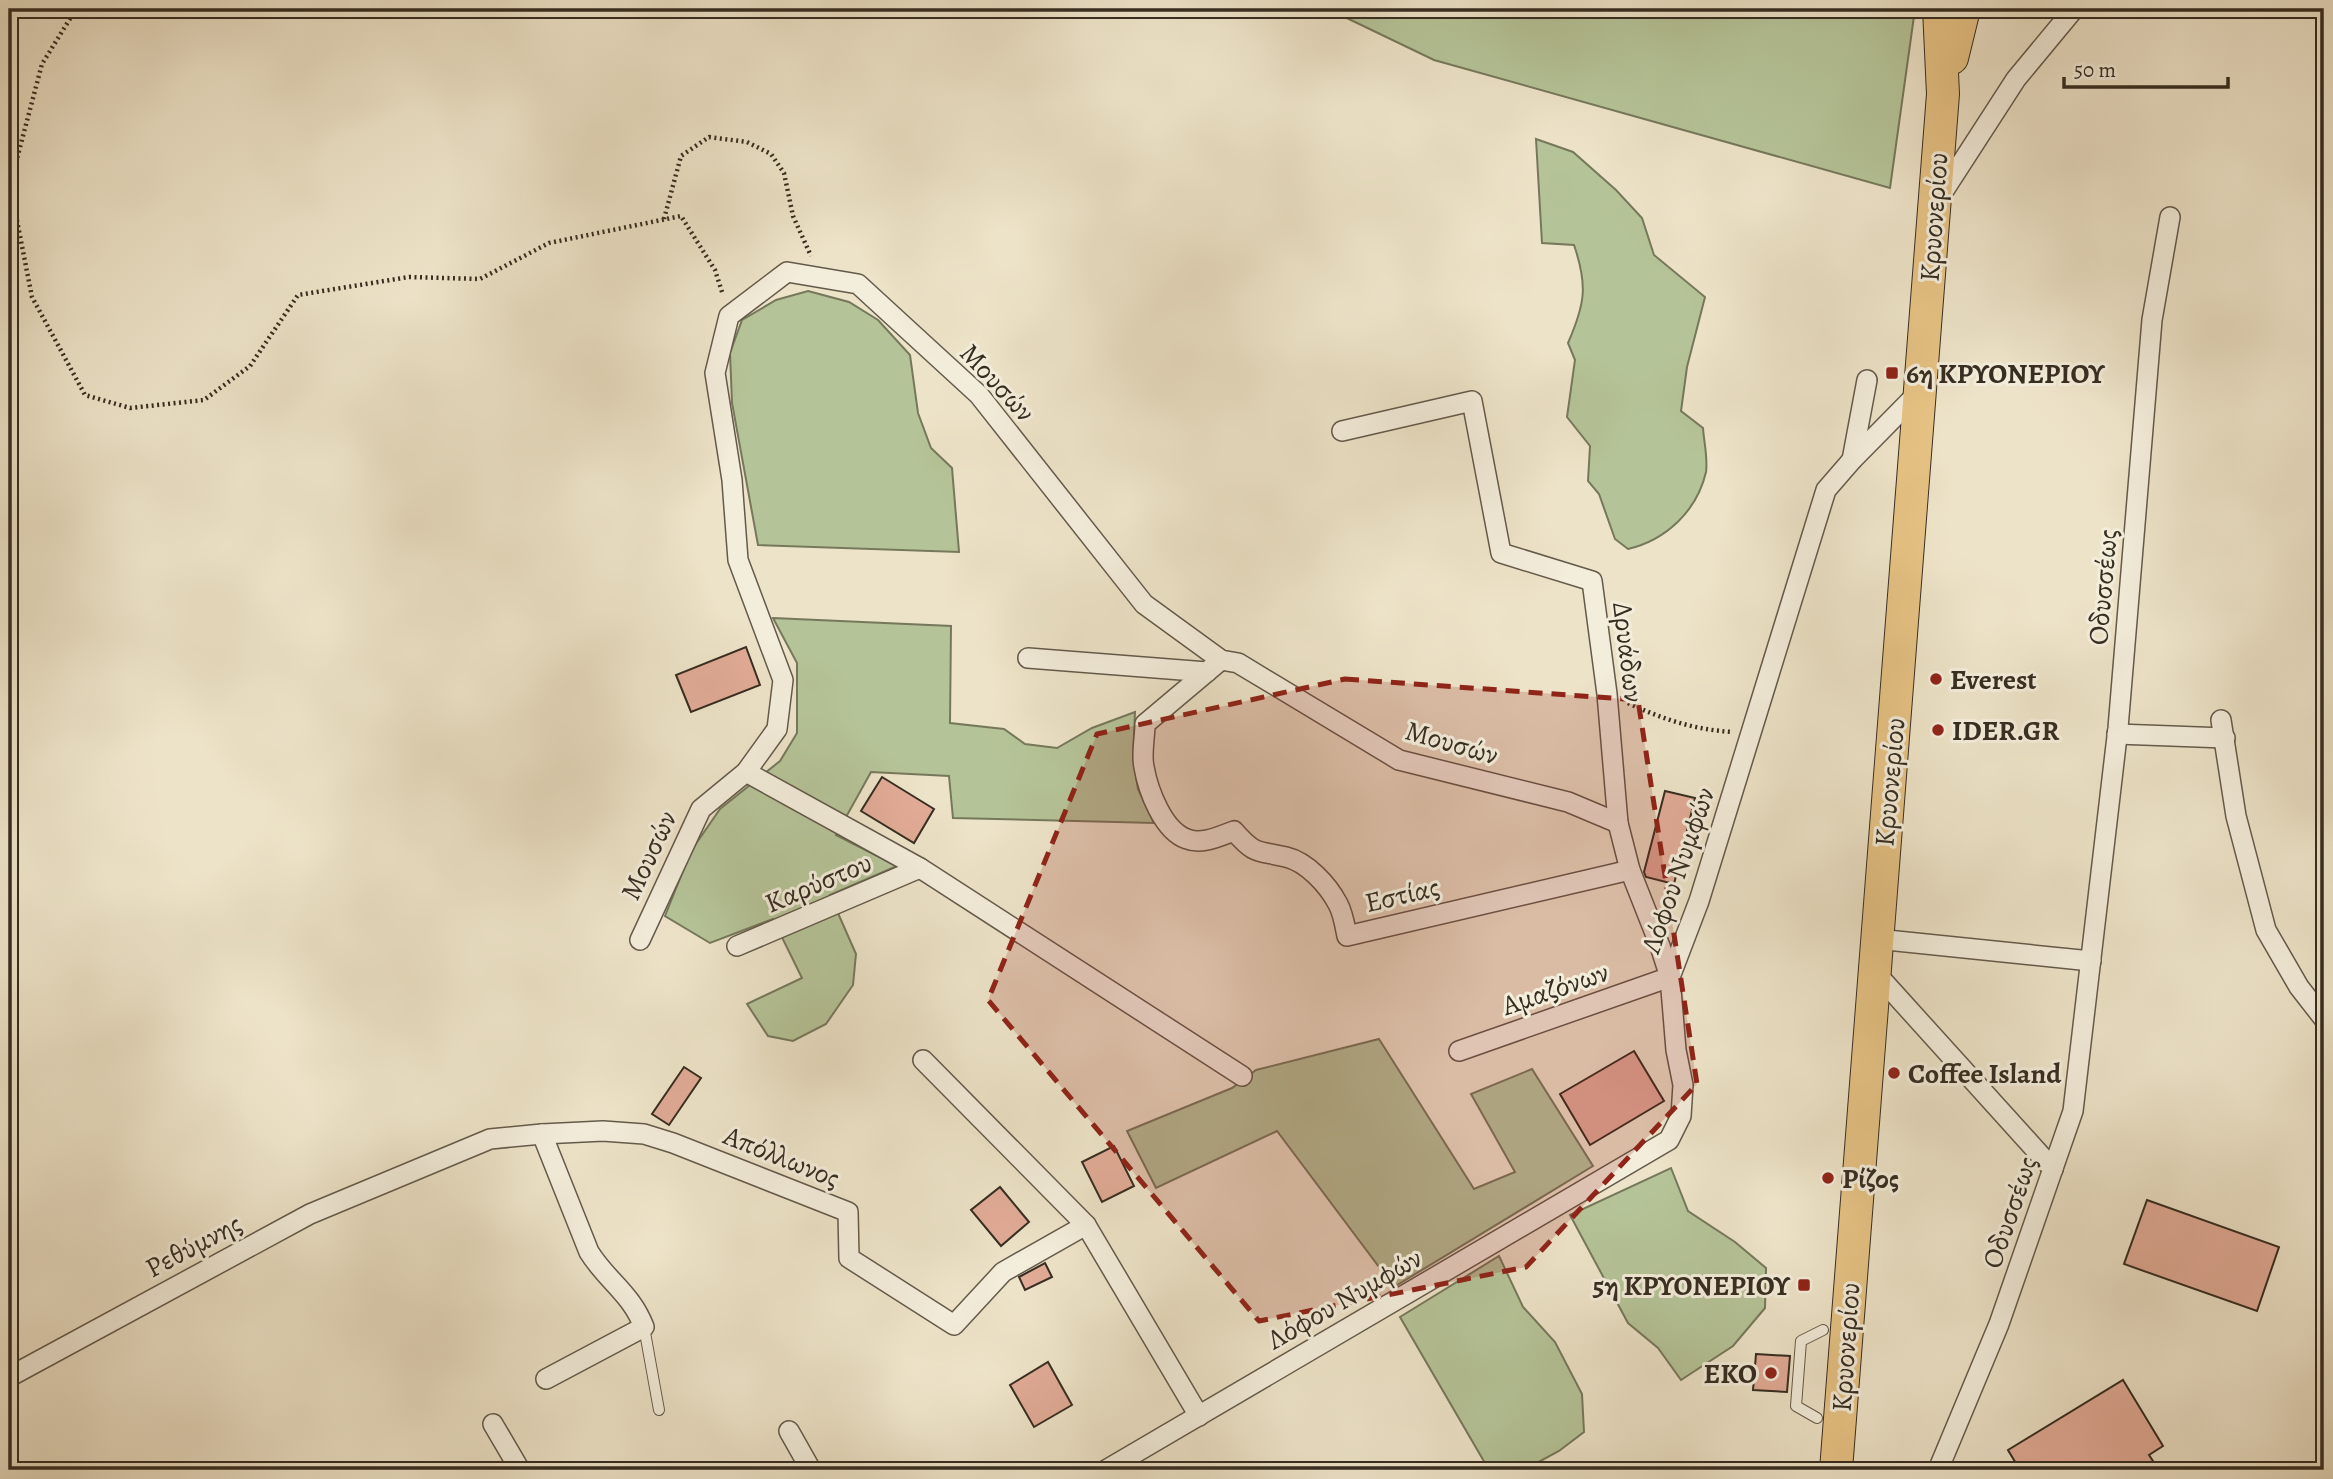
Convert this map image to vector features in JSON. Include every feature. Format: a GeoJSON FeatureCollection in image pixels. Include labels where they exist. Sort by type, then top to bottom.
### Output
{"type":"FeatureCollection","features":[{"type":"Feature","properties":{"kind":"main road","name":"Κρυονερίου"},"geometry":{"type":"LineString","coordinates":[[1836,1470],[1943,94],[1939,9]]}},
{"type":"Feature","properties":{"kind":"main road","name":"Κρυονερίου"},"geometry":{"type":"LineString","coordinates":[[1943,94],[1964,9]]}},
{"type":"Feature","properties":{"kind":"street"},"geometry":{"type":"LineString","coordinates":[[1935,205],[2016,79],[2074,9]]}},
{"type":"Feature","properties":{"kind":"street","name":"Οδυσσέως"},"geometry":{"type":"LineString","coordinates":[[1938,1470],[2000,1324],[2073,1111],[2117,734],[2152,320],[2170,217]]}},
{"type":"Feature","properties":{"kind":"street","name":"Μουσών"},"geometry":{"type":"LineString","coordinates":[[640,940],[701,809],[746,772],[778,729],[783,680],[737,559],[732,480],[715,373],[729,316],[787,272],[858,284],[979,395],[1144,604],[1214,666],[1238,663],[1399,760],[1568,802],[1618,823]]}},
{"type":"Feature","properties":{"kind":"street"},"geometry":{"type":"LineString","coordinates":[[1852,460],[1867,380]]}},
{"type":"Feature","properties":{"kind":"street","name":"Λόφου Νυμφών"},"geometry":{"type":"LineString","coordinates":[[1106,1470],[1669,1140],[1681,1115],[1683,1085],[1676,1050],[1670,977],[1699,901],[1826,491],[1852,460],[1920,391]]}},
{"type":"Feature","properties":{"kind":"street","name":"Δρυάδων"},"geometry":{"type":"LineString","coordinates":[[1342,431],[1472,401],[1501,552],[1592,581],[1607,694],[1618,823],[1630,870],[1670,977]]}},
{"type":"Feature","properties":{"kind":"street"},"geometry":{"type":"LineString","coordinates":[[1028,658],[1214,666]]}},
{"type":"Feature","properties":{"kind":"street","name":"Εστίας"},"geometry":{"type":"LineString","coordinates":[[1214,666],[1145,724],[1143,766],[1154,803],[1172,829],[1187,839],[1204,841],[1234,831],[1261,854],[1288,857],[1305,866],[1339,905],[1348,936],[1630,870]]}},
{"type":"Feature","properties":{"kind":"street"},"geometry":{"type":"LineString","coordinates":[[2117,734],[2223,729],[2235,816],[2266,930],[2299,987],[2324,1019]]}},
{"type":"Feature","properties":{"kind":"street"},"geometry":{"type":"LineString","coordinates":[[746,772],[920,868],[1242,1076]]}},
{"type":"Feature","properties":{"kind":"street","name":"Καρύστου"},"geometry":{"type":"LineString","coordinates":[[737,946],[920,868]]}},
{"type":"Feature","properties":{"kind":"street"},"geometry":{"type":"LineString","coordinates":[[1877,939],[2091,961]]}},
{"type":"Feature","properties":{"kind":"street"},"geometry":{"type":"LineString","coordinates":[[1874,971],[2053,1170]]}},
{"type":"Feature","properties":{"kind":"street","name":"Αμαζόνων"},"geometry":{"type":"LineString","coordinates":[[1459,1051],[1670,977]]}},
{"type":"Feature","properties":{"kind":"street"},"geometry":{"type":"LineString","coordinates":[[923,1060],[1086,1225],[1199,1416]]}},
{"type":"Feature","properties":{"kind":"street","name":"Απόλλωνος"},"geometry":{"type":"LineString","coordinates":[[410,1173],[490,1139],[603,1131],[644,1134],[848,1212],[849,1258],[954,1325],[1003,1272],[1086,1225]]}},
{"type":"Feature","properties":{"kind":"street"},"geometry":{"type":"LineString","coordinates":[[542,1134],[589,1252],[599,1269],[625,1292],[644,1327],[546,1379]]}},
{"type":"Feature","properties":{"kind":"street","name":"Ρεθύμνης"},"geometry":{"type":"LineString","coordinates":[[9,1377],[310,1214],[410,1173]]}},
{"type":"Feature","properties":{"kind":"street"},"geometry":{"type":"LineString","coordinates":[[493,1424],[520,1470]]}},
{"type":"Feature","properties":{"kind":"street"},"geometry":{"type":"LineString","coordinates":[[789,1431],[811,1470]]}},
{"type":"Feature","properties":{"kind":"lane"},"geometry":{"type":"LineString","coordinates":[[644,1327],[659,1410]]}},
{"type":"Feature","properties":{"kind":"lane"},"geometry":{"type":"LineString","coordinates":[[1817,1418],[1796,1406],[1801,1341],[1823,1330]]}},
{"type":"Feature","properties":{"kind":"path"},"geometry":{"type":"LineString","coordinates":[[76,9],[42,64],[10,185],[32,297],[85,395],[130,408],[204,400],[250,366],[298,295],[409,278],[480,279],[549,243],[681,216],[715,270],[729,316]]}},
{"type":"Feature","properties":{"kind":"path"},"geometry":{"type":"LineString","coordinates":[[664,219],[681,156],[709,137],[747,142],[771,154],[784,173],[793,216],[819,277]]}},
{"type":"Feature","properties":{"kind":"path"},"geometry":{"type":"LineString","coordinates":[[1607,694],[1659,718],[1707,730],[1751,733]]}},
{"type":"Feature","properties":{"kind":"highlighted area"},"geometry":{"type":"Polygon","coordinates":[[[1345,679],[1638,700],[1697,1084],[1526,1267],[1259,1321],[988,1000],[1097,734],[1345,679]]]}},
{"type":"Feature","properties":{"kind":"green space"},"geometry":{"type":"Polygon","coordinates":[[[1328,9],[1915,9],[1890,188],[1434,60],[1328,9]]]}},
{"type":"Feature","properties":{"kind":"green space"},"geometry":{"type":"Polygon","coordinates":[[[1536,139],[1573,152],[1616,190],[1642,218],[1654,255],[1705,297],[1687,367],[1681,411],[1703,428],[1706,472],[1702,486],[1678,522],[1655,539],[1628,549],[1615,539],[1599,494],[1588,481],[1590,446],[1567,417],[1575,360],[1568,343],[1581,306],[1583,284],[1574,245],[1542,243],[1536,139]]]}},
{"type":"Feature","properties":{"kind":"green space"},"geometry":{"type":"Polygon","coordinates":[[[808,291],[849,302],[878,320],[910,355],[918,413],[931,448],[952,468],[959,552],[758,545],[732,403],[730,353],[742,320],[776,300],[808,291]]]}},
{"type":"Feature","properties":{"kind":"green space"},"geometry":{"type":"Polygon","coordinates":[[[773,618],[951,626],[950,723],[1004,729],[1025,744],[1057,748],[1092,728],[1135,712],[1133,758],[1138,789],[1154,823],[953,818],[949,776],[871,772],[836,835],[897,866],[830,895],[856,954],[853,985],[826,1024],[793,1041],[768,1036],[747,1004],[802,978],[773,919],[710,943],[665,916],[691,851],[720,809],[780,761],[797,733],[797,663],[773,618]]]}},
{"type":"Feature","properties":{"kind":"green space"},"geometry":{"type":"Polygon","coordinates":[[[1379,1039],[1474,1189],[1515,1172],[1471,1094],[1532,1069],[1593,1166],[1394,1287],[1277,1131],[1156,1188],[1127,1131],[1232,1088],[1256,1070],[1379,1039]]]}},
{"type":"Feature","properties":{"kind":"green space"},"geometry":{"type":"Polygon","coordinates":[[[1671,1168],[1688,1211],[1735,1242],[1766,1268],[1765,1308],[1733,1346],[1681,1380],[1658,1348],[1628,1323],[1570,1215],[1671,1168]]]}},
{"type":"Feature","properties":{"kind":"green space"},"geometry":{"type":"Polygon","coordinates":[[[1499,1256],[1523,1307],[1555,1342],[1582,1394],[1584,1432],[1559,1451],[1524,1470],[1489,1470],[1400,1317],[1499,1256]]]}},
{"type":"Feature","properties":{"kind":"building"},"geometry":{"type":"Polygon","coordinates":[[[746,647],[760,685],[691,712],[676,675],[746,647]]]}},
{"type":"Feature","properties":{"kind":"building"},"geometry":{"type":"Polygon","coordinates":[[[882,777],[934,809],[914,843],[861,811],[882,777]]]}},
{"type":"Feature","properties":{"kind":"building"},"geometry":{"type":"Polygon","coordinates":[[[1665,791],[1695,798],[1674,884],[1646,877],[1644,872],[1665,791]]]}},
{"type":"Feature","properties":{"kind":"building"},"geometry":{"type":"Polygon","coordinates":[[[1634,1051],[1664,1101],[1590,1145],[1560,1094],[1634,1051]]]}},
{"type":"Feature","properties":{"kind":"building"},"geometry":{"type":"Polygon","coordinates":[[[684,1067],[701,1078],[669,1125],[652,1114],[684,1067]]]}},
{"type":"Feature","properties":{"kind":"building"},"geometry":{"type":"Polygon","coordinates":[[[1114,1146],[1134,1186],[1102,1202],[1082,1162],[1114,1146]]]}},
{"type":"Feature","properties":{"kind":"building"},"geometry":{"type":"Polygon","coordinates":[[[1000,1187],[1029,1222],[1001,1246],[971,1210],[1000,1187]]]}},
{"type":"Feature","properties":{"kind":"building"},"geometry":{"type":"Polygon","coordinates":[[[2147,1200],[2279,1247],[2257,1311],[2124,1264],[2147,1200]]]}},
{"type":"Feature","properties":{"kind":"building"},"geometry":{"type":"Polygon","coordinates":[[[1045,1263],[1052,1277],[1025,1290],[1019,1277],[1045,1263]]]}},
{"type":"Feature","properties":{"kind":"building","name":"EKO"},"geometry":{"type":"Polygon","coordinates":[[[1756,1354],[1790,1356],[1787,1392],[1753,1390],[1756,1354]]]}},
{"type":"Feature","properties":{"kind":"building"},"geometry":{"type":"Polygon","coordinates":[[[1048,1362],[1072,1405],[1034,1427],[1010,1385],[1048,1362]]]}},
{"type":"Feature","properties":{"kind":"building"},"geometry":{"type":"Polygon","coordinates":[[[2123,1380],[2163,1446],[2149,1455],[2159,1470],[2020,1470],[2008,1450],[2123,1380]]]}},
{"type":"Feature","properties":{"kind":"place","name":"6η ΚΡΥΟΝΕΡΙΟΥ"},"geometry":{"type":"Point","coordinates":[1892,373]}},
{"type":"Feature","properties":{"kind":"place","name":"Everest"},"geometry":{"type":"Point","coordinates":[1936,679]}},
{"type":"Feature","properties":{"kind":"place","name":"IDER.GR"},"geometry":{"type":"Point","coordinates":[1938,730]}},
{"type":"Feature","properties":{"kind":"place","name":"Coffee Island"},"geometry":{"type":"Point","coordinates":[1894,1073]}},
{"type":"Feature","properties":{"kind":"place","name":"Ρίζος"},"geometry":{"type":"Point","coordinates":[1828,1178]}},
{"type":"Feature","properties":{"kind":"place","name":"5η ΚΡΥΟΝΕΡΙΟΥ"},"geometry":{"type":"Point","coordinates":[1804,1285]}},
{"type":"Feature","properties":{"kind":"place","name":"EKO"},"geometry":{"type":"Point","coordinates":[1771,1373]}}]}
